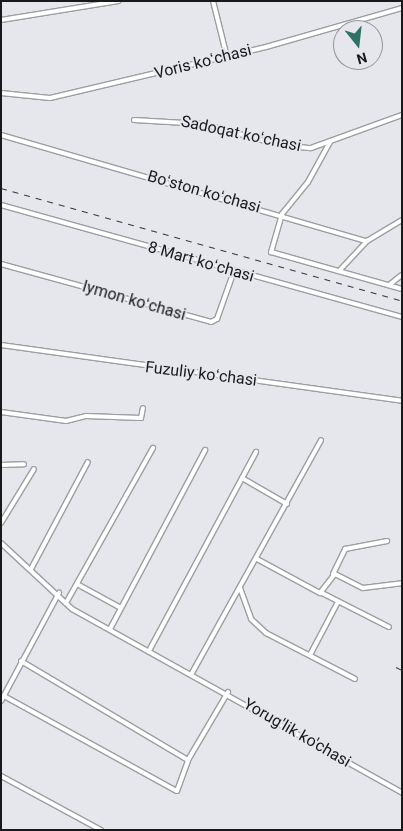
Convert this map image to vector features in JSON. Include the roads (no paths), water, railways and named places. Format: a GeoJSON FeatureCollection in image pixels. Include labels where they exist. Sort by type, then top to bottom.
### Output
{"type":"FeatureCollection","features":[{"type":"Feature","properties":{"kind":"street"},"geometry":{"type":"LineString","coordinates":[[1,20],[118,1]]}},
{"type":"Feature","properties":{"kind":"street"},"geometry":{"type":"LineString","coordinates":[[213,1],[227,57]]}},
{"type":"Feature","properties":{"kind":"street","name":"Voris koʻchasi"},"geometry":{"type":"LineString","coordinates":[[1,93],[50,98],[227,57],[402,8]]}},
{"type":"Feature","properties":{"kind":"street","name":"Sadoqat koʻchasi"},"geometry":{"type":"LineString","coordinates":[[134,120],[203,124],[280,145],[311,148],[402,116]]}},
{"type":"Feature","properties":{"kind":"street","name":"Boʻston koʻchasi"},"geometry":{"type":"LineString","coordinates":[[1,135],[282,214],[367,242]]}},
{"type":"Feature","properties":{"kind":"street"},"geometry":{"type":"LineString","coordinates":[[330,142],[308,182],[282,214],[271,252],[402,289]]}},
{"type":"Feature","properties":{"kind":"street","name":"8 Mart koʻchasi"},"geometry":{"type":"LineString","coordinates":[[1,206],[402,317]]}},
{"type":"Feature","properties":{"kind":"street"},"geometry":{"type":"LineString","coordinates":[[340,270],[367,242],[402,220]]}},
{"type":"Feature","properties":{"kind":"street","name":"Iymon koʻchasi"},"geometry":{"type":"LineString","coordinates":[[1,264],[211,322],[217,319],[234,271]]}},
{"type":"Feature","properties":{"kind":"street"},"geometry":{"type":"LineString","coordinates":[[389,285],[402,275]]}},
{"type":"Feature","properties":{"kind":"street","name":"Fuzuliy koʻchasi"},"geometry":{"type":"LineString","coordinates":[[1,345],[402,401]]}},
{"type":"Feature","properties":{"kind":"street"},"geometry":{"type":"LineString","coordinates":[[1,412],[66,421],[86,416],[141,418],[143,408]]}},
{"type":"Feature","properties":{"kind":"street"},"geometry":{"type":"LineString","coordinates":[[192,673],[257,559],[321,440]]}},
{"type":"Feature","properties":{"kind":"street"},"geometry":{"type":"LineString","coordinates":[[66,603],[153,448]]}},
{"type":"Feature","properties":{"kind":"street"},"geometry":{"type":"LineString","coordinates":[[110,629],[205,450]]}},
{"type":"Feature","properties":{"kind":"street"},"geometry":{"type":"LineString","coordinates":[[150,649],[256,452]]}},
{"type":"Feature","properties":{"kind":"street"},"geometry":{"type":"LineString","coordinates":[[31,569],[88,462]]}},
{"type":"Feature","properties":{"kind":"street"},"geometry":{"type":"LineString","coordinates":[[1,465],[24,464]]}},
{"type":"Feature","properties":{"kind":"street"},"geometry":{"type":"LineString","coordinates":[[1,523],[34,468]]}},
{"type":"Feature","properties":{"kind":"street"},"geometry":{"type":"LineString","coordinates":[[242,478],[287,504]]}},
{"type":"Feature","properties":{"kind":"street"},"geometry":{"type":"LineString","coordinates":[[321,593],[346,549],[387,541]]}},
{"type":"Feature","properties":{"kind":"street","name":"Yorug'lik ko'chasi"},"geometry":{"type":"LineString","coordinates":[[1,543],[59,594],[66,603],[110,629],[228,692],[402,793]]}},
{"type":"Feature","properties":{"kind":"street"},"geometry":{"type":"LineString","coordinates":[[257,559],[389,627]]}},
{"type":"Feature","properties":{"kind":"street"},"geometry":{"type":"LineString","coordinates":[[332,574],[363,588],[402,583]]}},
{"type":"Feature","properties":{"kind":"street"},"geometry":{"type":"LineString","coordinates":[[77,584],[121,608]]}},
{"type":"Feature","properties":{"kind":"street"},"geometry":{"type":"LineString","coordinates":[[240,588],[251,619],[266,633],[356,679]]}},
{"type":"Feature","properties":{"kind":"street"},"geometry":{"type":"LineString","coordinates":[[59,594],[2,699],[177,791],[188,760],[228,692]]}},
{"type":"Feature","properties":{"kind":"street"},"geometry":{"type":"LineString","coordinates":[[310,655],[338,602]]}},
{"type":"Feature","properties":{"kind":"street"},"geometry":{"type":"LineString","coordinates":[[21,661],[188,760]]}},
{"type":"Feature","properties":{"kind":"street"},"geometry":{"type":"LineString","coordinates":[[1,776],[101,830]]}},
{"type":"Feature","properties":{"kind":"railway"},"geometry":{"type":"LineString","coordinates":[[1,188],[402,301]]}},
{"type":"Feature","properties":{"kind":"railway"},"geometry":{"type":"LineString","coordinates":[[396,667],[402,670]]}}]}
